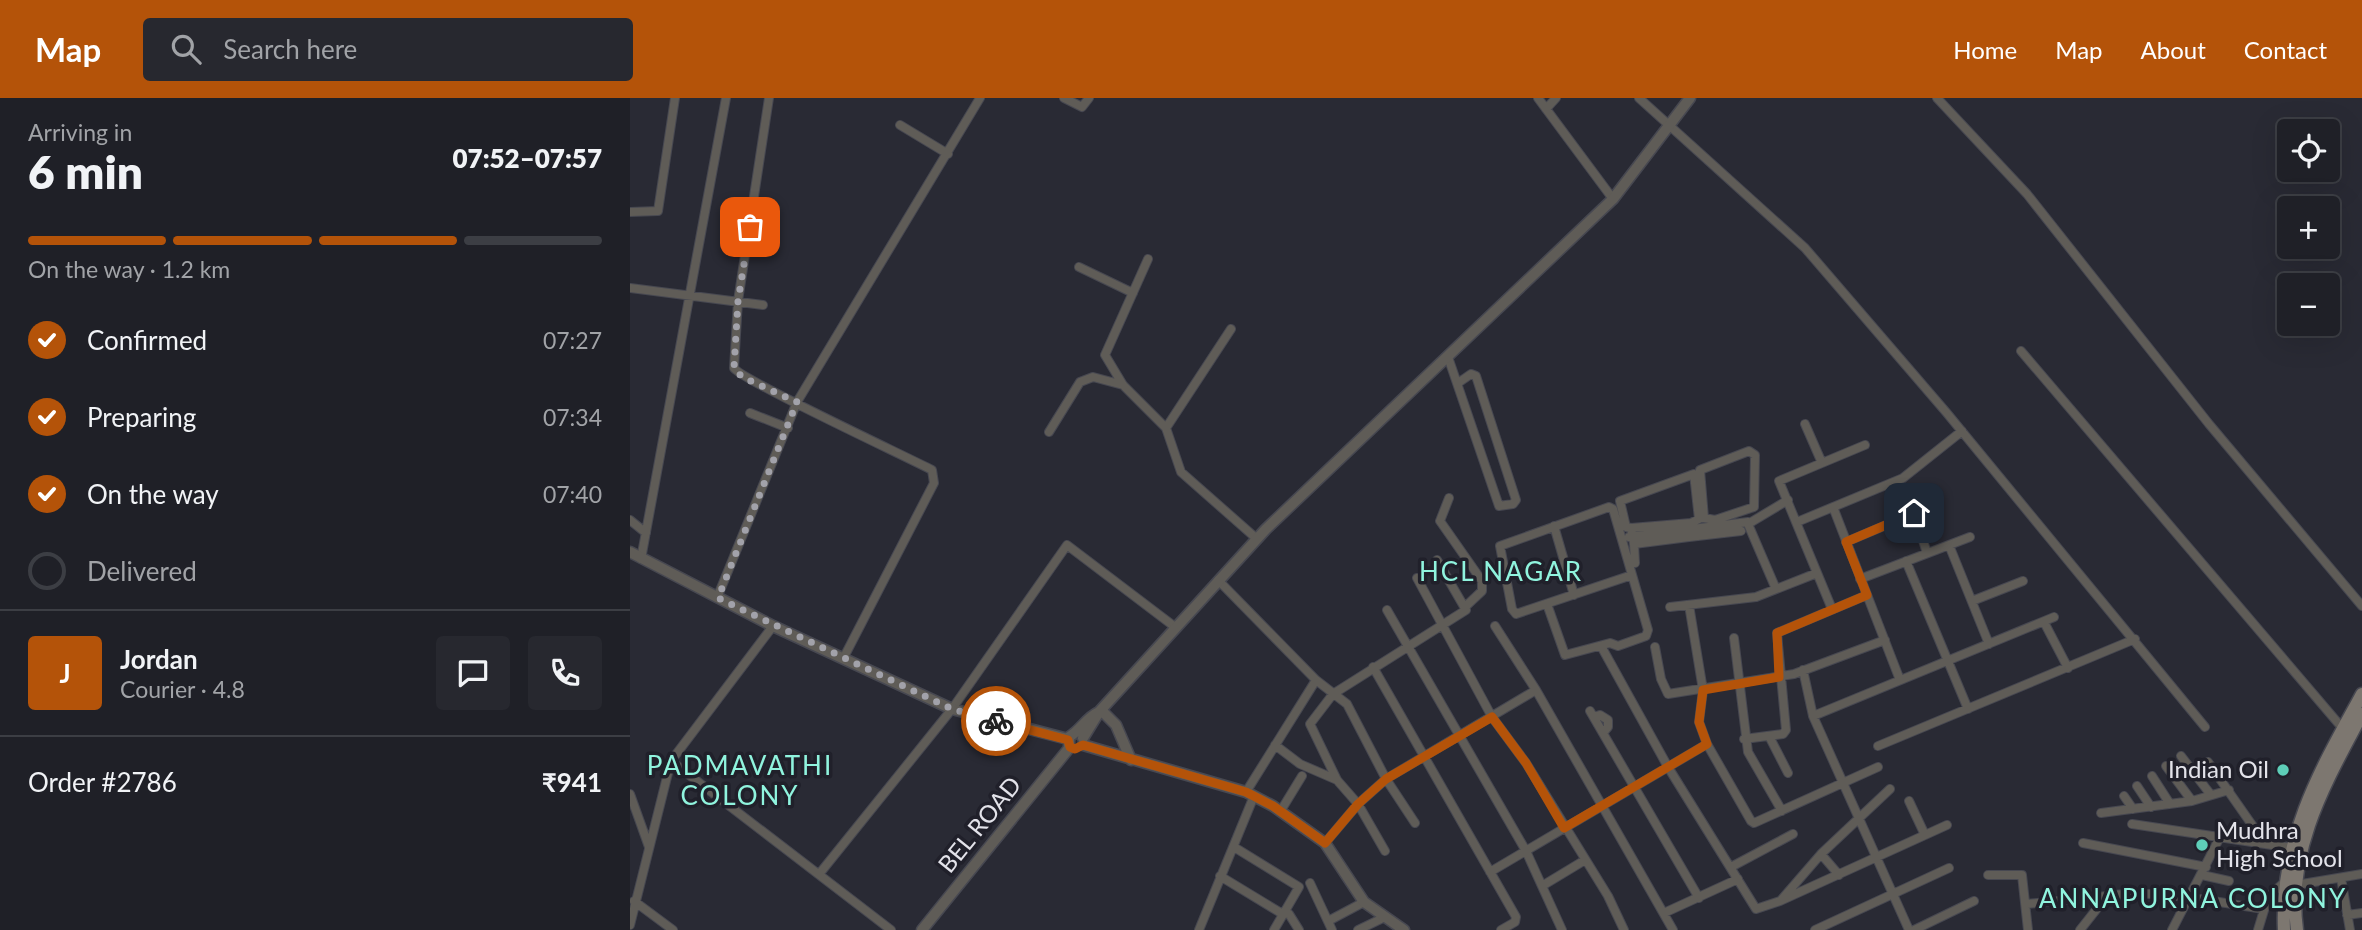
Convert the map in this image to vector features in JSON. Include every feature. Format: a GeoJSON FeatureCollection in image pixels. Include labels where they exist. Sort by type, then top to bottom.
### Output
{"type":"FeatureCollection","features":[{"type":"Feature","properties":{"kind":"main road"},"geometry":{"type":"LineString","coordinates":[[2284,930],[2292,883],[2311,813],[2362,694]]}},
{"type":"Feature","properties":{"kind":"main road"},"geometry":{"type":"LineString","coordinates":[[2297,930],[2292,883],[2292,848],[2312,786],[2362,714]]}},
{"type":"Feature","properties":{"kind":"street"},"geometry":{"type":"LineString","coordinates":[[630,212],[658,211],[675,98]]}},
{"type":"Feature","properties":{"kind":"street"},"geometry":{"type":"LineString","coordinates":[[641,559],[692,295],[726,98]]}},
{"type":"Feature","properties":{"kind":"street"},"geometry":{"type":"LineString","coordinates":[[769,98],[738,301],[736,372],[934,474],[934,483],[843,659]]}},
{"type":"Feature","properties":{"kind":"street"},"geometry":{"type":"LineString","coordinates":[[718,598],[797,402],[980,98]]}},
{"type":"Feature","properties":{"kind":"street"},"geometry":{"type":"LineString","coordinates":[[1064,98],[1082,107],[1089,98]]}},
{"type":"Feature","properties":{"kind":"street"},"geometry":{"type":"LineString","coordinates":[[1538,98],[1613,199]]}},
{"type":"Feature","properties":{"kind":"street"},"geometry":{"type":"LineString","coordinates":[[1546,109],[1556,98]]}},
{"type":"Feature","properties":{"kind":"street"},"geometry":{"type":"LineString","coordinates":[[1639,98],[1805,248],[1962,431],[2205,727]]}},
{"type":"Feature","properties":{"kind":"street","name":"BEL ROAD"},"geometry":{"type":"LineString","coordinates":[[929,930],[1076,742],[1089,717],[1100,711],[1257,539],[1613,199],[1689,98]]}},
{"type":"Feature","properties":{"kind":"street"},"geometry":{"type":"LineString","coordinates":[[1937,98],[2027,194],[2209,424],[2362,606]]}},
{"type":"Feature","properties":{"kind":"street"},"geometry":{"type":"LineString","coordinates":[[900,125],[948,154]]}},
{"type":"Feature","properties":{"kind":"street"},"geometry":{"type":"LineString","coordinates":[[1148,259],[1105,355],[1122,385],[1166,428],[1181,472],[1257,539]]}},
{"type":"Feature","properties":{"kind":"street"},"geometry":{"type":"LineString","coordinates":[[1079,267],[1133,293]]}},
{"type":"Feature","properties":{"kind":"street"},"geometry":{"type":"LineString","coordinates":[[630,288],[763,305]]}},
{"type":"Feature","properties":{"kind":"street"},"geometry":{"type":"LineString","coordinates":[[1166,428],[1231,329]]}},
{"type":"Feature","properties":{"kind":"street"},"geometry":{"type":"LineString","coordinates":[[2021,351],[2347,732]]}},
{"type":"Feature","properties":{"kind":"street"},"geometry":{"type":"LineString","coordinates":[[1448,357],[1499,506],[1513,504],[1516,500],[1476,376],[1471,374],[1458,383]]}},
{"type":"Feature","properties":{"kind":"street"},"geometry":{"type":"LineString","coordinates":[[1049,432],[1080,382],[1093,377],[1122,385]]}},
{"type":"Feature","properties":{"kind":"street"},"geometry":{"type":"LineString","coordinates":[[750,413],[788,429]]}},
{"type":"Feature","properties":{"kind":"street"},"geometry":{"type":"LineString","coordinates":[[1805,424],[1822,463]]}},
{"type":"Feature","properties":{"kind":"street"},"geometry":{"type":"LineString","coordinates":[[1797,522],[1903,478],[1962,431]]}},
{"type":"Feature","properties":{"kind":"street"},"geometry":{"type":"LineString","coordinates":[[1832,609],[1779,481],[1865,444]]}},
{"type":"Feature","properties":{"kind":"street"},"geometry":{"type":"LineString","coordinates":[[1690,530],[1715,523],[1754,507],[1755,455],[1749,451],[1700,470],[1704,518],[1715,523],[1748,522],[1788,500]]}},
{"type":"Feature","properties":{"kind":"street"},"geometry":{"type":"LineString","coordinates":[[1635,563],[1633,536],[1626,527],[1620,501],[1694,474],[1699,519],[1690,530]]}},
{"type":"Feature","properties":{"kind":"street"},"geometry":{"type":"LineString","coordinates":[[1310,724],[1332,694],[1444,625],[1464,611],[1482,591],[1482,581],[1440,521],[1449,498]]}},
{"type":"Feature","properties":{"kind":"street"},"geometry":{"type":"LineString","coordinates":[[1846,542],[1936,504]]}},
{"type":"Feature","properties":{"kind":"street"},"geometry":{"type":"LineString","coordinates":[[1548,604],[1563,654],[1610,643],[1618,646],[1645,638],[1647,633],[1632,575],[1609,507],[1500,547],[1514,613],[1632,575]]}},
{"type":"Feature","properties":{"kind":"street"},"geometry":{"type":"LineString","coordinates":[[1833,507],[1900,680]]}},
{"type":"Feature","properties":{"kind":"street"},"geometry":{"type":"LineString","coordinates":[[1914,513],[1927,553]]}},
{"type":"Feature","properties":{"kind":"street"},"geometry":{"type":"LineString","coordinates":[[630,520],[646,533]]}},
{"type":"Feature","properties":{"kind":"street"},"geometry":{"type":"LineString","coordinates":[[1748,522],[1776,589]]}},
{"type":"Feature","properties":{"kind":"street"},"geometry":{"type":"LineString","coordinates":[[1554,526],[1574,594]]}},
{"type":"Feature","properties":{"kind":"street"},"geometry":{"type":"LineString","coordinates":[[1621,539],[1690,530],[1741,531]]}},
{"type":"Feature","properties":{"kind":"street"},"geometry":{"type":"LineString","coordinates":[[1860,579],[1970,537]]}},
{"type":"Feature","properties":{"kind":"street"},"geometry":{"type":"LineString","coordinates":[[820,873],[952,709],[1066,545],[1175,627]]}},
{"type":"Feature","properties":{"kind":"street"},"geometry":{"type":"LineString","coordinates":[[1949,545],[1989,644]]}},
{"type":"Feature","properties":{"kind":"street"},"geometry":{"type":"LineString","coordinates":[[630,552],[773,626],[952,709],[1076,742],[1250,794],[1325,843],[1364,902],[1404,930]]}},
{"type":"Feature","properties":{"kind":"street"},"geometry":{"type":"LineString","coordinates":[[1437,560],[1466,606]]}},
{"type":"Feature","properties":{"kind":"street"},"geometry":{"type":"LineString","coordinates":[[1906,561],[1968,709]]}},
{"type":"Feature","properties":{"kind":"street"},"geometry":{"type":"LineString","coordinates":[[1670,607],[1756,597],[1817,573]]}},
{"type":"Feature","properties":{"kind":"street"},"geometry":{"type":"LineString","coordinates":[[1417,578],[1492,717],[1526,763],[1608,896],[1624,930]]}},
{"type":"Feature","properties":{"kind":"street"},"geometry":{"type":"LineString","coordinates":[[1218,580],[1316,680],[1347,704],[1386,779],[1415,823]]}},
{"type":"Feature","properties":{"kind":"street"},"geometry":{"type":"LineString","coordinates":[[1972,601],[2023,581]]}},
{"type":"Feature","properties":{"kind":"street"},"geometry":{"type":"LineString","coordinates":[[1744,739],[1783,734],[1786,730],[1777,633],[1867,595]]}},
{"type":"Feature","properties":{"kind":"street"},"geometry":{"type":"LineString","coordinates":[[1689,605],[1703,690],[1699,722],[1707,744],[1751,821],[1754,823],[1878,767]]}},
{"type":"Feature","properties":{"kind":"street"},"geometry":{"type":"LineString","coordinates":[[1387,610],[1462,735],[1526,850],[1562,930]]}},
{"type":"Feature","properties":{"kind":"street"},"geometry":{"type":"LineString","coordinates":[[1813,716],[2054,617]]}},
{"type":"Feature","properties":{"kind":"street"},"geometry":{"type":"LineString","coordinates":[[2044,622],[2068,668]]}},
{"type":"Feature","properties":{"kind":"street"},"geometry":{"type":"LineString","coordinates":[[630,925],[671,761],[773,626]]}},
{"type":"Feature","properties":{"kind":"street"},"geometry":{"type":"LineString","coordinates":[[1495,626],[1536,690],[1673,930]]}},
{"type":"Feature","properties":{"kind":"street"},"geometry":{"type":"LineString","coordinates":[[1734,638],[1744,739],[1748,752],[1782,811]]}},
{"type":"Feature","properties":{"kind":"street"},"geometry":{"type":"LineString","coordinates":[[1878,746],[2135,639]]}},
{"type":"Feature","properties":{"kind":"street"},"geometry":{"type":"LineString","coordinates":[[1655,647],[1661,679],[1668,694],[1779,677],[1885,640]]}},
{"type":"Feature","properties":{"kind":"street"},"geometry":{"type":"LineString","coordinates":[[1601,646],[1668,767],[1756,909],[1780,901],[1947,825]]}},
{"type":"Feature","properties":{"kind":"street"},"geometry":{"type":"LineString","coordinates":[[1373,667],[1516,917],[1515,922],[1501,930]]}},
{"type":"Feature","properties":{"kind":"street"},"geometry":{"type":"LineString","coordinates":[[1803,670],[1813,716],[1912,930],[1974,901]]}},
{"type":"Feature","properties":{"kind":"street"},"geometry":{"type":"LineString","coordinates":[[1199,930],[1234,847],[1250,794],[1275,745],[1316,680]]}},
{"type":"Feature","properties":{"kind":"street"},"geometry":{"type":"LineString","coordinates":[[1325,843],[1358,804],[1386,779],[1536,690]]}},
{"type":"Feature","properties":{"kind":"street"},"geometry":{"type":"LineString","coordinates":[[1100,711],[1115,725],[1131,760]]}},
{"type":"Feature","properties":{"kind":"street"},"geometry":{"type":"LineString","coordinates":[[1295,714],[1310,724],[1337,780],[1358,804],[1385,851]]}},
{"type":"Feature","properties":{"kind":"street"},"geometry":{"type":"LineString","coordinates":[[1592,714],[1699,898]]}},
{"type":"Feature","properties":{"kind":"street"},"geometry":{"type":"LineString","coordinates":[[1769,736],[1788,773]]}},
{"type":"Feature","properties":{"kind":"street"},"geometry":{"type":"LineString","coordinates":[[1490,872],[1707,744]]}},
{"type":"Feature","properties":{"kind":"street"},"geometry":{"type":"LineString","coordinates":[[1275,745],[1300,764],[1337,780]]}},
{"type":"Feature","properties":{"kind":"street"},"geometry":{"type":"LineString","coordinates":[[2181,756],[2211,795]]}},
{"type":"Feature","properties":{"kind":"street"},"geometry":{"type":"LineString","coordinates":[[671,761],[891,930]]}},
{"type":"Feature","properties":{"kind":"street"},"geometry":{"type":"LineString","coordinates":[[2208,762],[2264,842]]}},
{"type":"Feature","properties":{"kind":"street"},"geometry":{"type":"LineString","coordinates":[[2166,765],[2192,801]]}},
{"type":"Feature","properties":{"kind":"street","name":"BEL ROAD"},"geometry":{"type":"LineString","coordinates":[[922,930],[1053,772]]}},
{"type":"Feature","properties":{"kind":"street"},"geometry":{"type":"LineString","coordinates":[[1280,812],[1302,776]]}},
{"type":"Feature","properties":{"kind":"street"},"geometry":{"type":"LineString","coordinates":[[2152,776],[2170,804]]}},
{"type":"Feature","properties":{"kind":"street"},"geometry":{"type":"LineString","coordinates":[[2137,786],[2151,807]]}},
{"type":"Feature","properties":{"kind":"street"},"geometry":{"type":"LineString","coordinates":[[1780,901],[1821,855],[1890,789]]}},
{"type":"Feature","properties":{"kind":"street"},"geometry":{"type":"LineString","coordinates":[[2101,813],[2192,801],[2229,790]]}},
{"type":"Feature","properties":{"kind":"street"},"geometry":{"type":"LineString","coordinates":[[630,793],[649,847]]}},
{"type":"Feature","properties":{"kind":"street"},"geometry":{"type":"LineString","coordinates":[[2124,796],[2133,808]]}},
{"type":"Feature","properties":{"kind":"street"},"geometry":{"type":"LineString","coordinates":[[1909,801],[1925,835]]}},
{"type":"Feature","properties":{"kind":"street"},"geometry":{"type":"LineString","coordinates":[[2132,824],[2292,848]]}},
{"type":"Feature","properties":{"kind":"street"},"geometry":{"type":"LineString","coordinates":[[1731,867],[1793,834]]}},
{"type":"Feature","properties":{"kind":"street"},"geometry":{"type":"LineString","coordinates":[[2172,930],[2220,837]]}},
{"type":"Feature","properties":{"kind":"street"},"geometry":{"type":"LineString","coordinates":[[2083,843],[2204,871],[2229,881]]}},
{"type":"Feature","properties":{"kind":"street"},"geometry":{"type":"LineString","coordinates":[[1234,847],[1298,887],[1281,913],[1274,930]]}},
{"type":"Feature","properties":{"kind":"street"},"geometry":{"type":"LineString","coordinates":[[1821,855],[1839,875]]}},
{"type":"Feature","properties":{"kind":"street"},"geometry":{"type":"LineString","coordinates":[[1542,886],[1585,860]]}},
{"type":"Feature","properties":{"kind":"street"},"geometry":{"type":"LineString","coordinates":[[1815,930],[1949,867]]}},
{"type":"Feature","properties":{"kind":"street"},"geometry":{"type":"LineString","coordinates":[[1988,875],[2020,873],[2027,904],[2028,930]]}},
{"type":"Feature","properties":{"kind":"street"},"geometry":{"type":"LineString","coordinates":[[2258,930],[2268,897],[2292,883],[2362,874]]}},
{"type":"Feature","properties":{"kind":"street"},"geometry":{"type":"LineString","coordinates":[[1220,876],[1281,913],[1289,914],[1300,930]]}},
{"type":"Feature","properties":{"kind":"street"},"geometry":{"type":"LineString","coordinates":[[2341,878],[2350,930]]}},
{"type":"Feature","properties":{"kind":"street"},"geometry":{"type":"LineString","coordinates":[[1664,913],[1738,879]]}},
{"type":"Feature","properties":{"kind":"street"},"geometry":{"type":"LineString","coordinates":[[1310,883],[1332,930]]}},
{"type":"Feature","properties":{"kind":"street"},"geometry":{"type":"LineString","coordinates":[[2027,904],[2119,894],[2189,898],[2263,909]]}},
{"type":"Feature","properties":{"kind":"street"},"geometry":{"type":"LineString","coordinates":[[2080,930],[2107,897]]}},
{"type":"Feature","properties":{"kind":"street"},"geometry":{"type":"LineString","coordinates":[[634,901],[673,930]]}},
{"type":"Feature","properties":{"kind":"street"},"geometry":{"type":"LineString","coordinates":[[1332,919],[1364,902]]}},
{"type":"Feature","properties":{"kind":"street"},"geometry":{"type":"LineString","coordinates":[[2347,915],[2362,913]]}},
{"type":"Feature","properties":{"kind":"street"},"geometry":{"type":"LineString","coordinates":[[1358,930],[1385,917]]}},
{"type":"Feature","properties":{"kind":"way so far"},"geometry":{"type":"LineString","coordinates":[[750,227],[738,301],[734,368],[742,377],[797,402],[718,598],[952,709],[996,721]]}},
{"type":"Feature","properties":{"kind":"place","name":"Indian Oil"},"geometry":{"type":"Point","coordinates":[2283,770]}},
{"type":"Feature","properties":{"kind":"place","name":"Mudhra High School"},"geometry":{"type":"Point","coordinates":[2202,845]}},
{"type":"Feature","properties":{"kind":"district","name":"HCL NAGAR"},"geometry":{"type":"Point","coordinates":[1501,572]}},
{"type":"Feature","properties":{"kind":"district","name":"PADMAVATHI COLONY"},"geometry":{"type":"Point","coordinates":[740,781]}},
{"type":"Feature","properties":{"kind":"district","name":"ANNAPURNA COLONY"},"geometry":{"type":"Point","coordinates":[2193,899]}},
{"type":"Feature","properties":{"kind":"route"},"geometry":{"type":"LineString","coordinates":[[996,721],[1068,740],[1070,747],[1075,749],[1083,745],[1246,792],[1273,806],[1325,843],[1358,804],[1386,779],[1492,717],[1526,763],[1564,828],[1707,744],[1699,722],[1703,710],[1703,690],[1779,677],[1777,633],[1867,595],[1846,542],[1914,513]]}}]}
